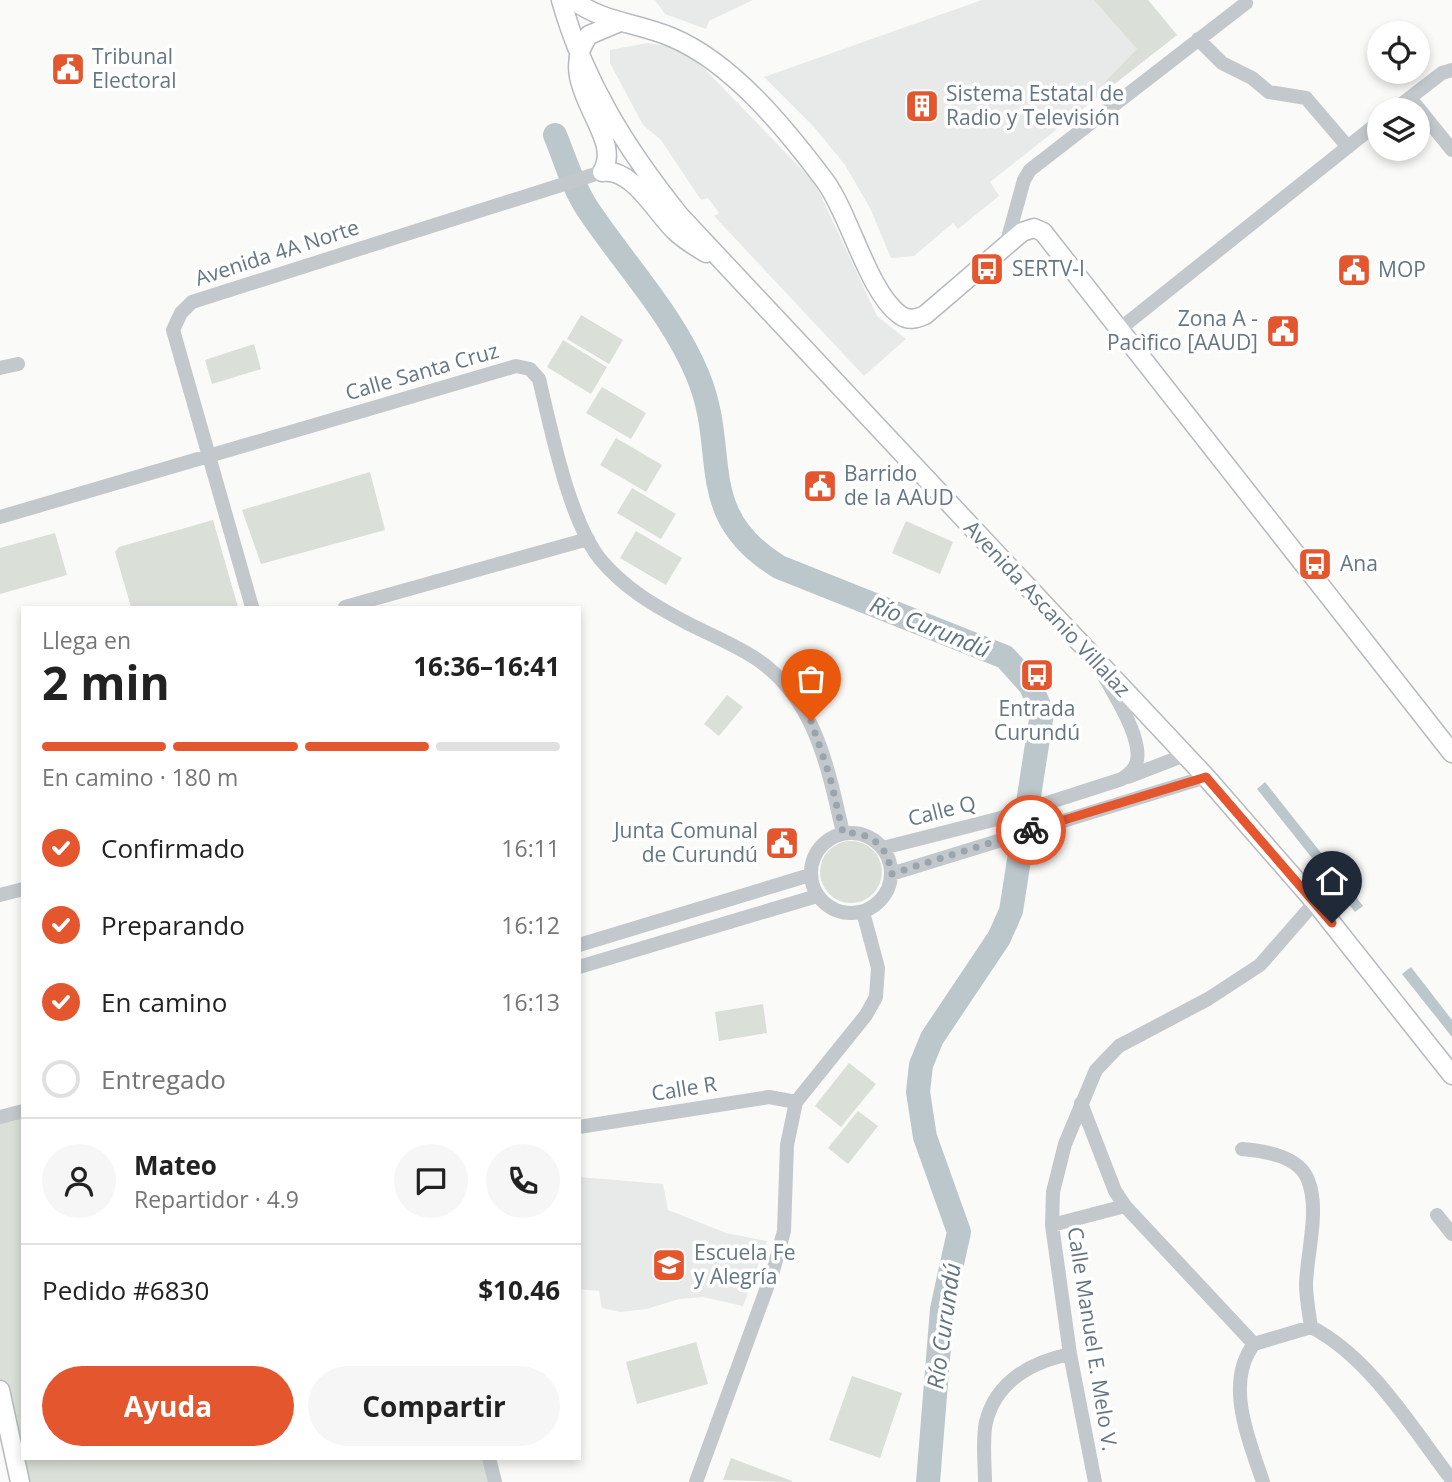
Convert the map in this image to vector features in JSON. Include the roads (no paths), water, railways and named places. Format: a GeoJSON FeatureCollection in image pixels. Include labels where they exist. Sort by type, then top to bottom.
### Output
{"type":"FeatureCollection","features":[{"type":"Feature","properties":{"kind":"main road","name":"Avenida Ascanio Villalaz"},"geometry":{"type":"LineString","coordinates":[[561,0],[580,59],[607,112],[650,179],[724,264],[1206,777],[1315,902],[1452,1075]]}},
{"type":"Feature","properties":{"kind":"main road"},"geometry":{"type":"LineString","coordinates":[[573,0],[597,15],[688,45],[715,61],[737,81],[827,183],[879,286],[901,315],[914,319],[925,315],[1022,232],[1034,228],[1043,232],[1452,753]]}},
{"type":"Feature","properties":{"kind":"main road"},"geometry":{"type":"LineString","coordinates":[[598,173],[607,161],[608,149],[582,93],[580,59],[589,36],[601,28],[620,22]]}},
{"type":"Feature","properties":{"kind":"main road"},"geometry":{"type":"LineString","coordinates":[[598,173],[613,172],[625,177],[680,236],[724,264]]}},
{"type":"Feature","properties":{"kind":"main road"},"geometry":{"type":"LineString","coordinates":[[0,1390],[20,1482]]}},
{"type":"Feature","properties":{"kind":"street"},"geometry":{"type":"LineString","coordinates":[[1006,245],[1024,180],[1030,170],[1246,3]]}},
{"type":"Feature","properties":{"kind":"street"},"geometry":{"type":"LineString","coordinates":[[1198,39],[1222,63],[1252,78],[1269,92],[1306,98],[1348,147]]}},
{"type":"Feature","properties":{"kind":"street"},"geometry":{"type":"LineString","coordinates":[[1410,98],[1442,73],[1452,70]]}},
{"type":"Feature","properties":{"kind":"street"},"geometry":{"type":"LineString","coordinates":[[1430,123],[1452,150]]}},
{"type":"Feature","properties":{"kind":"street"},"geometry":{"type":"LineString","coordinates":[[1121,328],[1367,132]]}},
{"type":"Feature","properties":{"kind":"street","name":"Avenida 4A Norte"},"geometry":{"type":"LineString","coordinates":[[252,606],[173,330],[181,313],[192,302],[598,173]]}},
{"type":"Feature","properties":{"kind":"street"},"geometry":{"type":"LineString","coordinates":[[0,368],[18,363]]}},
{"type":"Feature","properties":{"kind":"street","name":"Calle Santa Cruz"},"geometry":{"type":"LineString","coordinates":[[0,517],[516,366],[530,369],[539,379],[570,492],[588,539],[600,558],[637,596],[755,658],[775,674],[799,702],[818,737],[843,833]]}},
{"type":"Feature","properties":{"kind":"street"},"geometry":{"type":"LineString","coordinates":[[349,606],[588,539]]}},
{"type":"Feature","properties":{"kind":"street"},"geometry":{"type":"LineString","coordinates":[[1095,660],[1133,731],[1138,754],[1135,767],[1122,779]]}},
{"type":"Feature","properties":{"kind":"street","name":"Calle Q"},"geometry":{"type":"LineString","coordinates":[[883,848],[1054,802],[1185,755]]}},
{"type":"Feature","properties":{"kind":"street","name":"Calle Q"},"geometry":{"type":"LineString","coordinates":[[891,874],[1206,777]]}},
{"type":"Feature","properties":{"kind":"street"},"geometry":{"type":"LineString","coordinates":[[861,833],[883,848],[891,874],[883,897],[863,912],[853,914],[832,909],[817,895],[810,875],[816,852],[832,836],[861,833]]}},
{"type":"Feature","properties":{"kind":"street"},"geometry":{"type":"LineString","coordinates":[[581,944],[810,875]]}},
{"type":"Feature","properties":{"kind":"street"},"geometry":{"type":"LineString","coordinates":[[0,895],[21,890]]}},
{"type":"Feature","properties":{"kind":"street"},"geometry":{"type":"LineString","coordinates":[[581,966],[817,895]]}},
{"type":"Feature","properties":{"kind":"street","name":"Calle Manuel E. Melo V."},"geometry":{"type":"LineString","coordinates":[[1095,1482],[1070,1354],[1052,1225],[1053,1192],[1081,1103],[1096,1070],[1119,1046],[1208,999],[1260,965],[1315,902]]}},
{"type":"Feature","properties":{"kind":"street"},"geometry":{"type":"LineString","coordinates":[[696,1482],[773,1271],[785,1226],[787,1145],[796,1102],[866,1016],[876,997],[878,968],[863,912]]}},
{"type":"Feature","properties":{"kind":"street","name":"Calle R"},"geometry":{"type":"LineString","coordinates":[[581,1127],[769,1097],[796,1102]]}},
{"type":"Feature","properties":{"kind":"street"},"geometry":{"type":"LineString","coordinates":[[1081,1103],[1115,1191],[1125,1206],[1254,1344]]}},
{"type":"Feature","properties":{"kind":"street"},"geometry":{"type":"LineString","coordinates":[[0,1117],[21,1112]]}},
{"type":"Feature","properties":{"kind":"street"},"geometry":{"type":"LineString","coordinates":[[1242,1149],[1264,1151],[1291,1161],[1308,1178],[1312,1200],[1306,1287],[1311,1327]]}},
{"type":"Feature","properties":{"kind":"street"},"geometry":{"type":"LineString","coordinates":[[1052,1225],[1125,1206]]}},
{"type":"Feature","properties":{"kind":"street"},"geometry":{"type":"LineString","coordinates":[[1437,1215],[1452,1234]]}},
{"type":"Feature","properties":{"kind":"street"},"geometry":{"type":"LineString","coordinates":[[1263,1482],[1240,1407],[1242,1360],[1254,1344],[1311,1327],[1335,1339],[1361,1363],[1452,1480]]}},
{"type":"Feature","properties":{"kind":"street"},"geometry":{"type":"LineString","coordinates":[[985,1482],[986,1422],[996,1399],[1012,1380],[1027,1368],[1042,1360],[1070,1354]]}},
{"type":"Feature","properties":{"kind":"street"},"geometry":{"type":"LineString","coordinates":[[490,1460],[495,1482]]}},
{"type":"Feature","properties":{"kind":"waterway","name":"Río Curundú"},"geometry":{"type":"LineString","coordinates":[[555,135],[582,200],[675,331],[698,376],[707,404],[718,480],[734,525],[752,546],[779,567],[1005,657],[1031,686],[1042,713],[1011,911],[999,938],[932,1038],[921,1065],[918,1092],[925,1137],[959,1232],[942,1309],[928,1482]]}},
{"type":"Feature","properties":{"kind":"place","name":"Tribunal Electoral"},"geometry":{"type":"Point","coordinates":[68,69]}},
{"type":"Feature","properties":{"kind":"place","name":"Sistema Estatal de Radio y Televisión"},"geometry":{"type":"Point","coordinates":[922,106]}},
{"type":"Feature","properties":{"kind":"place","name":"SERTV-I"},"geometry":{"type":"Point","coordinates":[987,269]}},
{"type":"Feature","properties":{"kind":"place","name":"MOP"},"geometry":{"type":"Point","coordinates":[1354,270]}},
{"type":"Feature","properties":{"kind":"place","name":"Zona A - Pacìfico [AAUD]"},"geometry":{"type":"Point","coordinates":[1283,331]}},
{"type":"Feature","properties":{"kind":"place","name":"Barrido de la AAUD"},"geometry":{"type":"Point","coordinates":[820,486]}},
{"type":"Feature","properties":{"kind":"place","name":"Ana"},"geometry":{"type":"Point","coordinates":[1315,564]}},
{"type":"Feature","properties":{"kind":"place","name":"Entrada Curundú"},"geometry":{"type":"Point","coordinates":[1037,675]}},
{"type":"Feature","properties":{"kind":"place","name":"Junta Comunal de Curundú"},"geometry":{"type":"Point","coordinates":[782,843]}},
{"type":"Feature","properties":{"kind":"place","name":"Escuela Fe y Alegría"},"geometry":{"type":"Point","coordinates":[669,1265]}}]}
